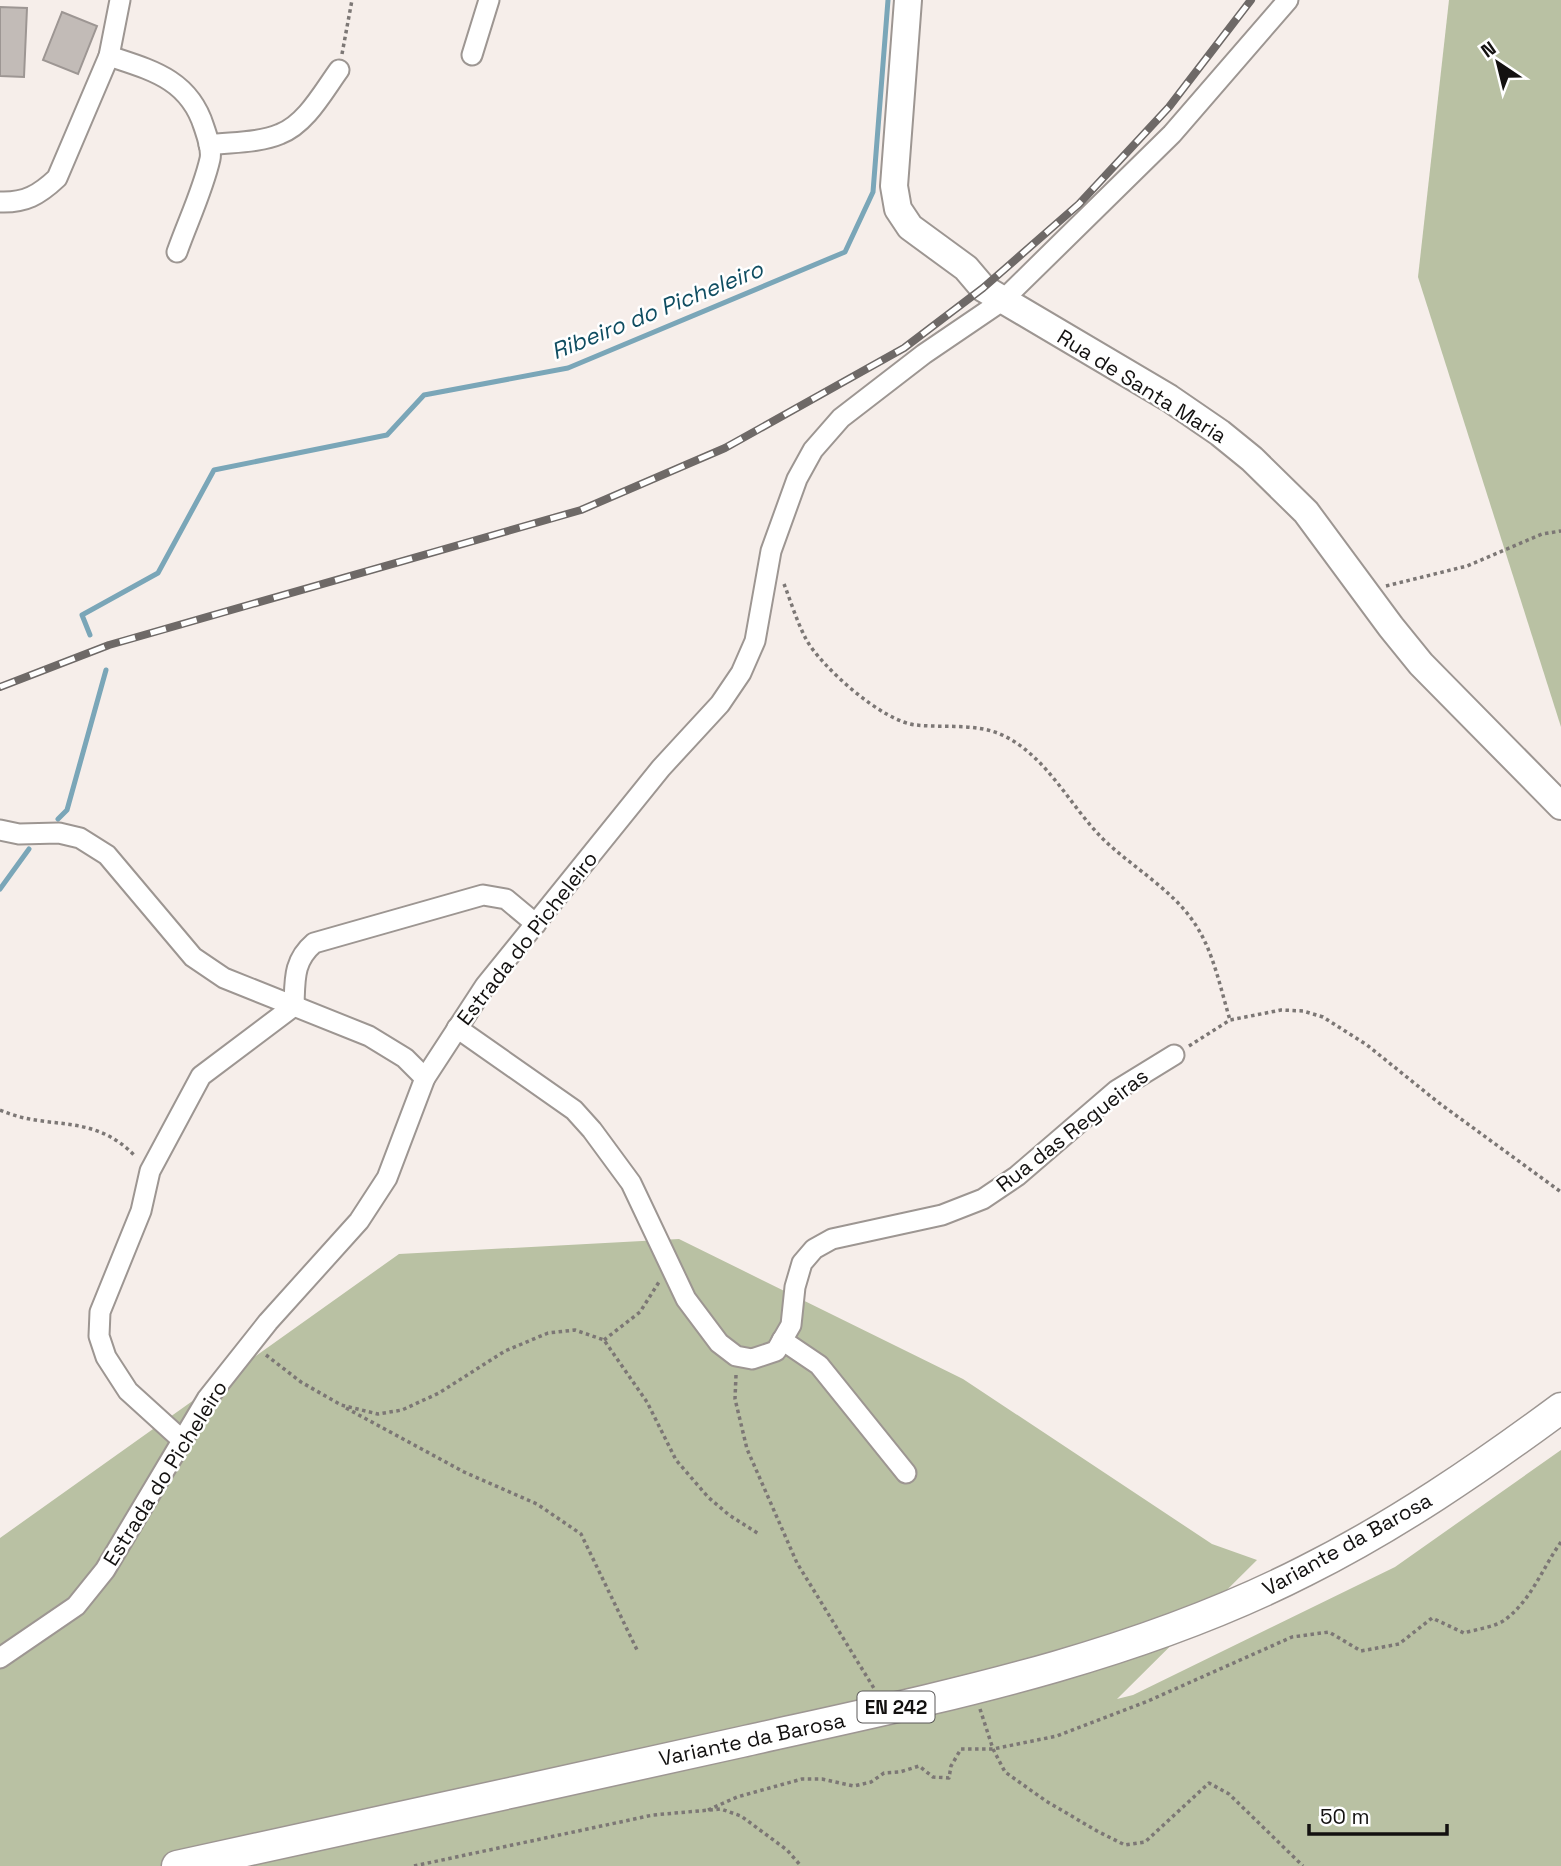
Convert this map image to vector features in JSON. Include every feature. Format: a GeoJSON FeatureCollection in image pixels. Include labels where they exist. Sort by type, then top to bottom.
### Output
{"type":"FeatureCollection","features":[{"type":"Feature","properties":{"kind":"main road","name":"Variante da Barosa"},"geometry":{"type":"LineString","coordinates":[[177,1866],[887,1710],[1102,1654],[1176,1627],[1304,1572],[1464,1477],[1561,1408]]}},
{"type":"Feature","properties":{"kind":"street"},"geometry":{"type":"LineString","coordinates":[[0,202],[27,200],[41,193],[57,178],[109,56],[120,0]]}},
{"type":"Feature","properties":{"kind":"street"},"geometry":{"type":"LineString","coordinates":[[472,55],[489,0]]}},
{"type":"Feature","properties":{"kind":"street","name":"Rua de Santa Maria"},"geometry":{"type":"LineString","coordinates":[[908,0],[894,186],[898,209],[910,227],[956,259],[983,288],[1170,398],[1252,459],[1307,512],[1421,664],[1561,806]]}},
{"type":"Feature","properties":{"kind":"street","name":"Estrada do Picheleiro"},"geometry":{"type":"LineString","coordinates":[[0,1658],[76,1606],[105,1570],[207,1399],[366,1210],[387,1178],[425,1078],[485,986],[661,768],[720,705],[741,673],[755,641],[771,551],[796,479],[813,450],[841,418],[924,354],[1002,300],[1172,134],[1287,0]]}},
{"type":"Feature","properties":{"kind":"street"},"geometry":{"type":"LineString","coordinates":[[109,56],[157,72],[169,79],[196,108],[209,145],[211,156],[177,252]]}},
{"type":"Feature","properties":{"kind":"street"},"geometry":{"type":"LineString","coordinates":[[209,145],[280,135],[296,125],[339,70]]}},
{"type":"Feature","properties":{"kind":"street"},"geometry":{"type":"LineString","coordinates":[[0,830],[19,834],[59,833],[80,838],[107,855],[193,957],[224,978],[369,1036],[405,1058],[425,1078]]}},
{"type":"Feature","properties":{"kind":"street"},"geometry":{"type":"LineString","coordinates":[[183,1440],[128,1391],[106,1357],[99,1336],[100,1312],[141,1211],[150,1171],[201,1076],[294,1006],[296,970],[302,953],[314,943],[483,895],[506,899],[536,923]]}},
{"type":"Feature","properties":{"kind":"street"},"geometry":{"type":"LineString","coordinates":[[457,1028],[573,1110],[592,1130],[631,1183],[686,1298],[719,1343],[736,1356],[752,1359],[776,1351],[782,1340],[819,1365],[906,1473]]}},
{"type":"Feature","properties":{"kind":"street","name":"Rua das Regueiras"},"geometry":{"type":"LineString","coordinates":[[782,1340],[791,1325],[795,1287],[802,1264],[814,1250],[832,1239],[942,1215],[982,1199],[1017,1176],[1117,1090],[1174,1055]]}},
{"type":"Feature","properties":{"kind":"path"},"geometry":{"type":"LineString","coordinates":[[339,70],[352,0]]}},
{"type":"Feature","properties":{"kind":"path"},"geometry":{"type":"LineString","coordinates":[[1364,591],[1467,566],[1542,534],[1561,531]]}},
{"type":"Feature","properties":{"kind":"path"},"geometry":{"type":"LineString","coordinates":[[771,551],[806,639],[838,677],[856,693],[892,717],[912,725],[977,728],[999,734],[1022,747],[1062,788],[1103,838],[1177,902],[1193,920],[1206,944],[1230,1020]]}},
{"type":"Feature","properties":{"kind":"path"},"geometry":{"type":"LineString","coordinates":[[1174,1055],[1230,1020],[1281,1010],[1303,1011],[1323,1017],[1367,1045],[1439,1103],[1561,1192]]}},
{"type":"Feature","properties":{"kind":"path"},"geometry":{"type":"LineString","coordinates":[[0,1110],[31,1118],[87,1126],[104,1132],[127,1147],[150,1171]]}},
{"type":"Feature","properties":{"kind":"path"},"geometry":{"type":"LineString","coordinates":[[604,1340],[640,1312],[656,1288],[667,1259]]}},
{"type":"Feature","properties":{"kind":"path"},"geometry":{"type":"LineString","coordinates":[[341,1405],[378,1414],[401,1410],[439,1393],[505,1351],[548,1333],[575,1330],[604,1340],[647,1402],[676,1460],[708,1497],[729,1515],[759,1534]]}},
{"type":"Feature","properties":{"kind":"path"},"geometry":{"type":"LineString","coordinates":[[251,1344],[301,1382],[464,1472],[537,1504],[581,1534],[638,1652]]}},
{"type":"Feature","properties":{"kind":"path"},"geometry":{"type":"LineString","coordinates":[[736,1356],[735,1399],[747,1450],[797,1563],[887,1710]]}},
{"type":"Feature","properties":{"kind":"path"},"geometry":{"type":"LineString","coordinates":[[708,1810],[737,1797],[802,1779],[821,1779],[854,1786],[871,1782],[884,1773],[900,1772],[919,1766],[933,1777],[949,1778],[951,1766],[961,1749],[993,1749],[1057,1736],[1148,1701],[1292,1637],[1329,1632],[1361,1651],[1399,1644],[1433,1618],[1464,1633],[1505,1620],[1530,1594],[1547,1561],[1561,1542]]}},
{"type":"Feature","properties":{"kind":"path"},"geometry":{"type":"LineString","coordinates":[[978,1701],[993,1749],[1005,1772],[1066,1813],[1125,1845],[1145,1842],[1209,1783],[1228,1794],[1303,1866]]}},
{"type":"Feature","properties":{"kind":"path"},"geometry":{"type":"LineString","coordinates":[[414,1866],[653,1815],[721,1809],[741,1816],[787,1850],[801,1866]]}},
{"type":"Feature","properties":{"kind":"green space"},"geometry":{"type":"Polygon","coordinates":[[[1449,0],[1561,0],[1561,727],[1418,277],[1449,0]]]}},
{"type":"Feature","properties":{"kind":"green space"},"geometry":{"type":"Polygon","coordinates":[[[679,1239],[963,1379],[1212,1544],[1257,1560],[1117,1699],[1133,1695],[1395,1567],[1561,1450],[1561,1866],[0,1866],[0,1538],[399,1254],[679,1239]]]}},
{"type":"Feature","properties":{"kind":"building"},"geometry":{"type":"Polygon","coordinates":[[[0,7],[27,8],[24,77],[0,76],[0,7]]]}},
{"type":"Feature","properties":{"kind":"building"},"geometry":{"type":"Polygon","coordinates":[[[62,12],[97,26],[78,74],[43,60],[62,12]]]}},
{"type":"Feature","properties":{"kind":"waterway","name":"Ribeiro do Picheleiro"},"geometry":{"type":"LineString","coordinates":[[90,635],[82,615],[158,573],[214,470],[387,435],[424,395],[568,368],[845,252],[873,192],[888,0]]}},
{"type":"Feature","properties":{"kind":"waterway"},"geometry":{"type":"LineString","coordinates":[[58,819],[67,810],[106,670]]}},
{"type":"Feature","properties":{"kind":"waterway","name":"Ribeiro do Picheleiro"},"geometry":{"type":"LineString","coordinates":[[0,889],[29,849]]}},
{"type":"Feature","properties":{"kind":"railway"},"geometry":{"type":"LineString","coordinates":[[0,687],[109,645],[581,510],[725,448],[904,348],[983,288],[1079,204],[1169,107],[1251,0]]}}]}
